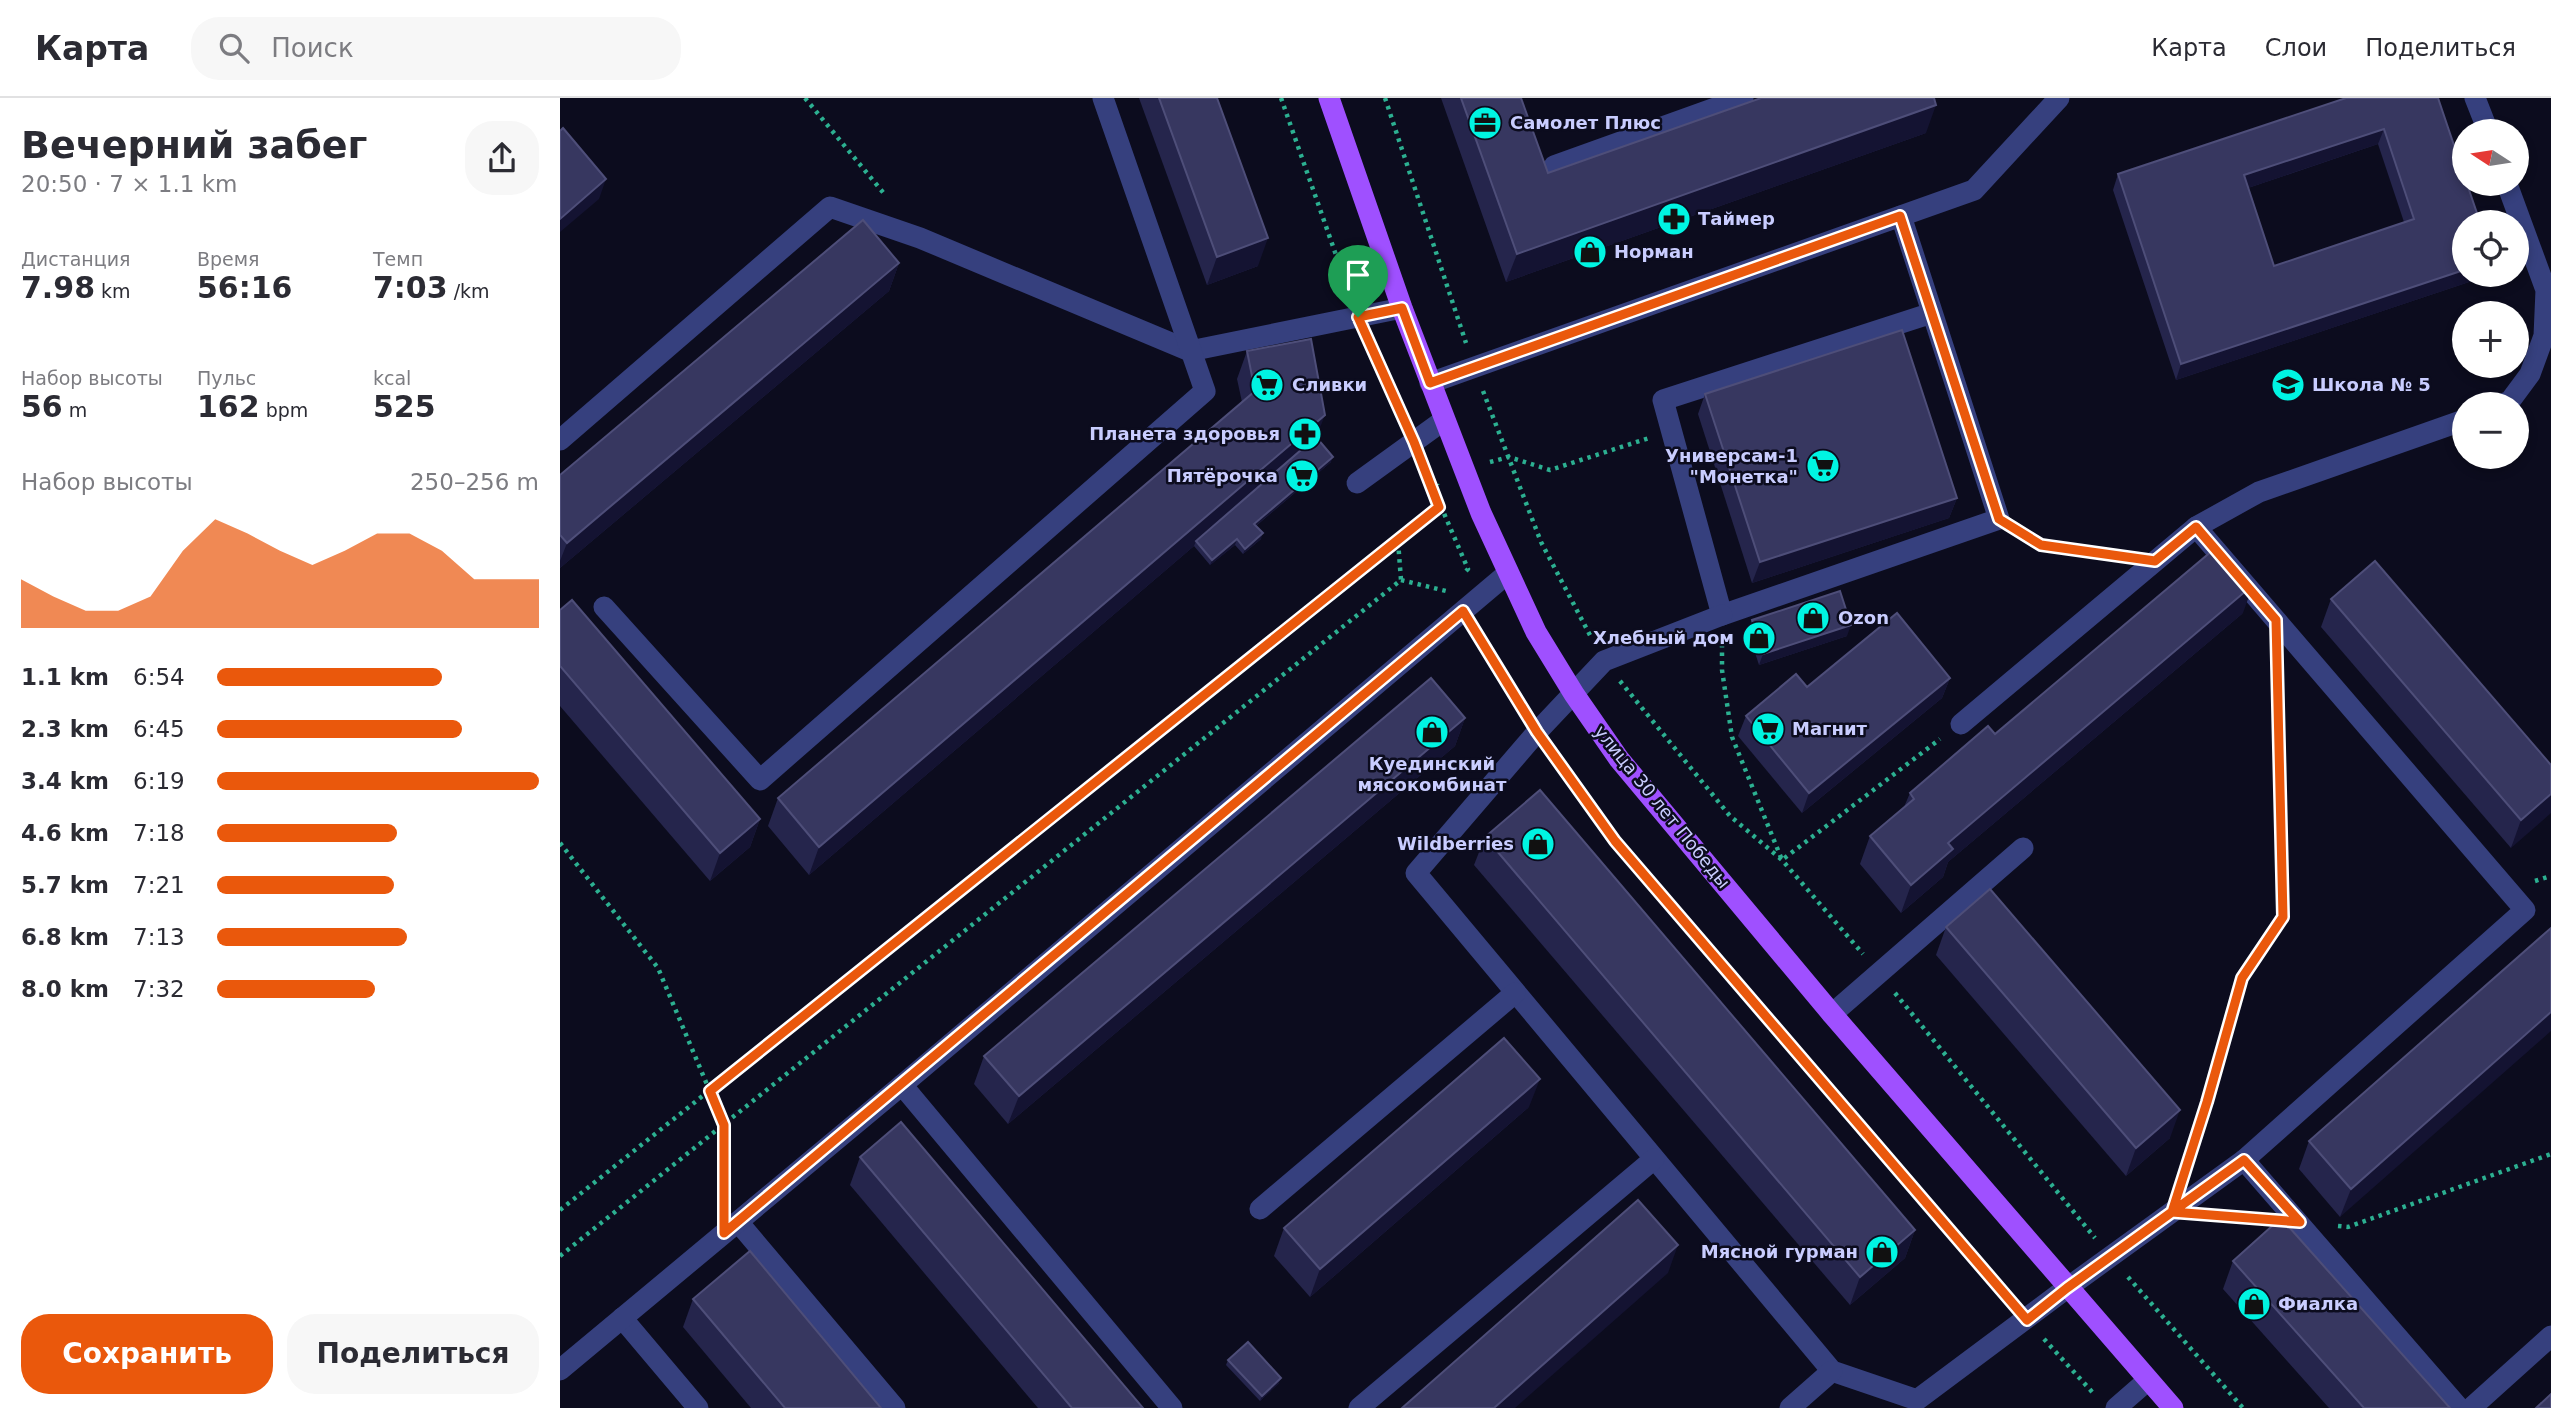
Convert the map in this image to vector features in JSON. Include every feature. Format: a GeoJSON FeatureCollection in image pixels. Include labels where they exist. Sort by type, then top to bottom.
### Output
{"type":"FeatureCollection","features":[{"type":"Feature","properties":{"kind":"main road","name":"улица 30 лет Победы"},"geometry":{"type":"LineString","coordinates":[[1329,98],[1402,308],[1480,513],[1536,632],[1574,694],[1619,758],[1832,1014],[2173,1408]]}},
{"type":"Feature","properties":{"kind":"street"},"geometry":{"type":"LineString","coordinates":[[604,607],[760,780],[1205,391],[1103,98]]}},
{"type":"Feature","properties":{"kind":"street"},"geometry":{"type":"LineString","coordinates":[[1554,166],[1743,98]]}},
{"type":"Feature","properties":{"kind":"street"},"geometry":{"type":"LineString","coordinates":[[2475,98],[2483,119]]}},
{"type":"Feature","properties":{"kind":"street"},"geometry":{"type":"LineString","coordinates":[[1430,383],[1974,190],[2050,102]]}},
{"type":"Feature","properties":{"kind":"street"},"geometry":{"type":"LineString","coordinates":[[2511,196],[2546,290],[2544,337],[2529,373],[2516,392]]}},
{"type":"Feature","properties":{"kind":"street"},"geometry":{"type":"LineString","coordinates":[[560,440],[830,207],[920,238],[1191,351],[1402,308]]}},
{"type":"Feature","properties":{"kind":"street"},"geometry":{"type":"LineString","coordinates":[[1900,216],[1999,519],[1722,615],[1604,661],[1537,732],[1416,873],[1832,1371],[1917,1400],[2244,1160],[2525,910],[2196,527]]}},
{"type":"Feature","properties":{"kind":"street"},"geometry":{"type":"LineString","coordinates":[[1722,615],[1663,400],[1932,313]]}},
{"type":"Feature","properties":{"kind":"street"},"geometry":{"type":"LineString","coordinates":[[1357,483],[1444,420]]}},
{"type":"Feature","properties":{"kind":"street"},"geometry":{"type":"LineString","coordinates":[[1961,724],[2196,527],[2259,492],[2452,424]]}},
{"type":"Feature","properties":{"kind":"street"},"geometry":{"type":"LineString","coordinates":[[560,1370],[902,1085],[1458,602],[1508,573]]}},
{"type":"Feature","properties":{"kind":"street"},"geometry":{"type":"LineString","coordinates":[[1832,1014],[2023,848]]}},
{"type":"Feature","properties":{"kind":"street"},"geometry":{"type":"LineString","coordinates":[[1260,1209],[1515,993]]}},
{"type":"Feature","properties":{"kind":"street"},"geometry":{"type":"LineString","coordinates":[[902,1085],[1172,1408]]}},
{"type":"Feature","properties":{"kind":"street"},"geometry":{"type":"LineString","coordinates":[[1359,1408],[1654,1158]]}},
{"type":"Feature","properties":{"kind":"street"},"geometry":{"type":"LineString","coordinates":[[2244,1160],[2459,1408]]}},
{"type":"Feature","properties":{"kind":"street"},"geometry":{"type":"LineString","coordinates":[[731,1228],[895,1408]]}},
{"type":"Feature","properties":{"kind":"street"},"geometry":{"type":"LineString","coordinates":[[622,1318],[698,1408]]}},
{"type":"Feature","properties":{"kind":"street"},"geometry":{"type":"LineString","coordinates":[[2470,1408],[2551,1336]]}},
{"type":"Feature","properties":{"kind":"street"},"geometry":{"type":"LineString","coordinates":[[1790,1408],[1832,1371]]}},
{"type":"Feature","properties":{"kind":"street"},"geometry":{"type":"LineString","coordinates":[[2107,1403],[2147,1381]]}},
{"type":"Feature","properties":{"kind":"path"},"geometry":{"type":"LineString","coordinates":[[805,98],[920,238]]}},
{"type":"Feature","properties":{"kind":"path"},"geometry":{"type":"LineString","coordinates":[[1281,98],[1358,317],[1468,569],[1458,602]]}},
{"type":"Feature","properties":{"kind":"path"},"geometry":{"type":"LineString","coordinates":[[1385,98],[1474,366],[1541,542],[1604,661],[1730,816],[1782,860],[1878,972],[2111,1257],[2243,1408]]}},
{"type":"Feature","properties":{"kind":"path"},"geometry":{"type":"LineString","coordinates":[[1485,464],[1508,457],[1550,470],[1673,430]]}},
{"type":"Feature","properties":{"kind":"path"},"geometry":{"type":"LineString","coordinates":[[1437,484],[1439,507]]}},
{"type":"Feature","properties":{"kind":"path"},"geometry":{"type":"LineString","coordinates":[[560,1210],[1439,507]]}},
{"type":"Feature","properties":{"kind":"path"},"geometry":{"type":"LineString","coordinates":[[1999,519],[2041,545],[2155,561]]}},
{"type":"Feature","properties":{"kind":"path"},"geometry":{"type":"LineString","coordinates":[[1398,541],[1401,580]]}},
{"type":"Feature","properties":{"kind":"path"},"geometry":{"type":"LineString","coordinates":[[1401,580],[1458,602],[1537,732],[1615,841],[2027,1320],[2107,1403]]}},
{"type":"Feature","properties":{"kind":"path"},"geometry":{"type":"LineString","coordinates":[[560,1256],[1401,580]]}},
{"type":"Feature","properties":{"kind":"path"},"geometry":{"type":"LineString","coordinates":[[1722,615],[1722,670],[1732,737],[1782,860]]}},
{"type":"Feature","properties":{"kind":"path"},"geometry":{"type":"LineString","coordinates":[[2276,620],[2283,917],[2242,978],[2172,1212],[2348,1227],[2551,1154]]}},
{"type":"Feature","properties":{"kind":"path"},"geometry":{"type":"LineString","coordinates":[[1782,860],[1961,724]]}},
{"type":"Feature","properties":{"kind":"path"},"geometry":{"type":"LineString","coordinates":[[560,843],[658,968],[724,1125],[731,1228]]}},
{"type":"Feature","properties":{"kind":"building"},"geometry":{"type":"Polygon","coordinates":[[[1159,98],[1217,98],[1268,238],[1217,257],[1159,98]]]}},
{"type":"Feature","properties":{"kind":"building"},"geometry":{"type":"Polygon","coordinates":[[[1461,98],[1521,98],[1548,173],[1761,98],[1934,98],[1936,105],[1517,254],[1461,98]]]}},
{"type":"Feature","properties":{"kind":"building"},"geometry":{"type":"Polygon","coordinates":[[[2346,98],[2438,98],[2452,139],[2452,196],[2471,196],[2476,210],[2452,210],[2452,274],[2181,364],[2118,174],[2346,98]],[[2384,129],[2244,175],[2274,266],[2414,219],[2384,129]]]}},
{"type":"Feature","properties":{"kind":"building"},"geometry":{"type":"Polygon","coordinates":[[[563,128],[606,179],[560,219],[560,131],[563,128]]]}},
{"type":"Feature","properties":{"kind":"building"},"geometry":{"type":"Polygon","coordinates":[[[863,220],[899,263],[567,543],[560,535],[560,475],[863,220]]]}},
{"type":"Feature","properties":{"kind":"building","name":"Универсам-1 \"Монетка\""},"geometry":{"type":"Polygon","coordinates":[[[1902,330],[1957,498],[1760,562],[1705,394],[1902,330]]]}},
{"type":"Feature","properties":{"kind":"building"},"geometry":{"type":"Polygon","coordinates":[[[1311,339],[1325,415],[819,847],[778,798],[1255,391],[1247,351],[1311,339]]]}},
{"type":"Feature","properties":{"kind":"building"},"geometry":{"type":"Polygon","coordinates":[[[1316,437],[1333,457],[1254,524],[1263,533],[1245,549],[1237,539],[1212,560],[1196,541],[1316,437]]]}},
{"type":"Feature","properties":{"kind":"building"},"geometry":{"type":"Polygon","coordinates":[[[2219,545],[2253,585],[1948,843],[1953,849],[1911,885],[1870,836],[1914,799],[1910,793],[1988,726],[1995,734],[2219,545]]]}},
{"type":"Feature","properties":{"kind":"building"},"geometry":{"type":"Polygon","coordinates":[[[2375,561],[2551,765],[2551,794],[2521,820],[2331,599],[2375,561]]]}},
{"type":"Feature","properties":{"kind":"building"},"geometry":{"type":"Polygon","coordinates":[[[1840,591],[1851,625],[1763,654],[1752,620],[1840,591]]]}},
{"type":"Feature","properties":{"kind":"building"},"geometry":{"type":"Polygon","coordinates":[[[572,600],[760,819],[720,853],[560,666],[560,610],[572,600]]]}},
{"type":"Feature","properties":{"kind":"building"},"geometry":{"type":"Polygon","coordinates":[[[1897,613],[1950,678],[1809,793],[1746,716],[1796,674],[1807,687],[1897,613]]]}},
{"type":"Feature","properties":{"kind":"building"},"geometry":{"type":"Polygon","coordinates":[[[1431,678],[1465,718],[1019,1096],[984,1056],[1431,678]]]}},
{"type":"Feature","properties":{"kind":"building"},"geometry":{"type":"Polygon","coordinates":[[[1540,790],[1915,1230],[1860,1277],[1485,837],[1540,790]]]}},
{"type":"Feature","properties":{"kind":"building"},"geometry":{"type":"Polygon","coordinates":[[[1990,889],[2180,1110],[2136,1148],[1946,927],[1990,889]]]}},
{"type":"Feature","properties":{"kind":"building"},"geometry":{"type":"Polygon","coordinates":[[[2551,928],[2551,1012],[2351,1189],[2309,1141],[2551,928]]]}},
{"type":"Feature","properties":{"kind":"building"},"geometry":{"type":"Polygon","coordinates":[[[1504,1038],[1540,1079],[1320,1269],[1284,1228],[1504,1038]]]}},
{"type":"Feature","properties":{"kind":"building"},"geometry":{"type":"Polygon","coordinates":[[[901,1122],[1143,1408],[1072,1408],[860,1157],[901,1122]]]}},
{"type":"Feature","properties":{"kind":"building"},"geometry":{"type":"Polygon","coordinates":[[[1638,1200],[1678,1245],[1494,1408],[1402,1408],[1638,1200]]]}},
{"type":"Feature","properties":{"kind":"building"},"geometry":{"type":"Polygon","coordinates":[[[2281,1218],[2450,1408],[2364,1408],[2233,1261],[2281,1218]]]}},
{"type":"Feature","properties":{"kind":"building"},"geometry":{"type":"Polygon","coordinates":[[[750,1251],[881,1408],[785,1408],[693,1299],[750,1251]]]}},
{"type":"Feature","properties":{"kind":"building"},"geometry":{"type":"Polygon","coordinates":[[[1248,1342],[1281,1378],[1262,1396],[1228,1360],[1248,1342]]]}},
{"type":"Feature","properties":{"kind":"building"},"geometry":{"type":"Polygon","coordinates":[[[2551,1394],[2551,1408],[2536,1408],[2551,1394]]]}},
{"type":"Feature","properties":{"kind":"place","name":"Самолет Плюс"},"geometry":{"type":"Point","coordinates":[1485,123]}},
{"type":"Feature","properties":{"kind":"place","name":"Таймер"},"geometry":{"type":"Point","coordinates":[1674,219]}},
{"type":"Feature","properties":{"kind":"place","name":"Норман"},"geometry":{"type":"Point","coordinates":[1590,252]}},
{"type":"Feature","properties":{"kind":"place","name":"Сливки"},"geometry":{"type":"Point","coordinates":[1267,385]}},
{"type":"Feature","properties":{"kind":"place","name":"Школа № 5"},"geometry":{"type":"Point","coordinates":[2288,385]}},
{"type":"Feature","properties":{"kind":"place","name":"Планета здоровья"},"geometry":{"type":"Point","coordinates":[1305,434]}},
{"type":"Feature","properties":{"kind":"place","name":"Универсам-1 \"Монетка\""},"geometry":{"type":"Point","coordinates":[1823,466]}},
{"type":"Feature","properties":{"kind":"place","name":"Пятёрочка"},"geometry":{"type":"Point","coordinates":[1302,476]}},
{"type":"Feature","properties":{"kind":"place","name":"Ozon"},"geometry":{"type":"Point","coordinates":[1813,618]}},
{"type":"Feature","properties":{"kind":"place","name":"Хлебный дом"},"geometry":{"type":"Point","coordinates":[1759,638]}},
{"type":"Feature","properties":{"kind":"place","name":"Магнит"},"geometry":{"type":"Point","coordinates":[1768,729]}},
{"type":"Feature","properties":{"kind":"place","name":"Куединский мясокомбинат"},"geometry":{"type":"Point","coordinates":[1432,732]}},
{"type":"Feature","properties":{"kind":"place","name":"Wildberries"},"geometry":{"type":"Point","coordinates":[1538,844]}},
{"type":"Feature","properties":{"kind":"place","name":"Мясной гурман"},"geometry":{"type":"Point","coordinates":[1882,1252]}},
{"type":"Feature","properties":{"kind":"place","name":"Фиалка"},"geometry":{"type":"Point","coordinates":[2254,1304]}},
{"type":"Feature","properties":{"kind":"route"},"geometry":{"type":"LineString","coordinates":[[1358,317],[1402,308],[1430,383],[1900,216],[1999,519],[2041,545],[2155,561],[2196,527],[2276,620],[2283,917],[2242,978],[2172,1212],[2244,1160],[2300,1222],[2172,1212],[2027,1320],[1615,841],[1537,732],[1463,611],[724,1233],[724,1125],[710,1091],[1439,507],[1414,442],[1358,317]]}}]}
